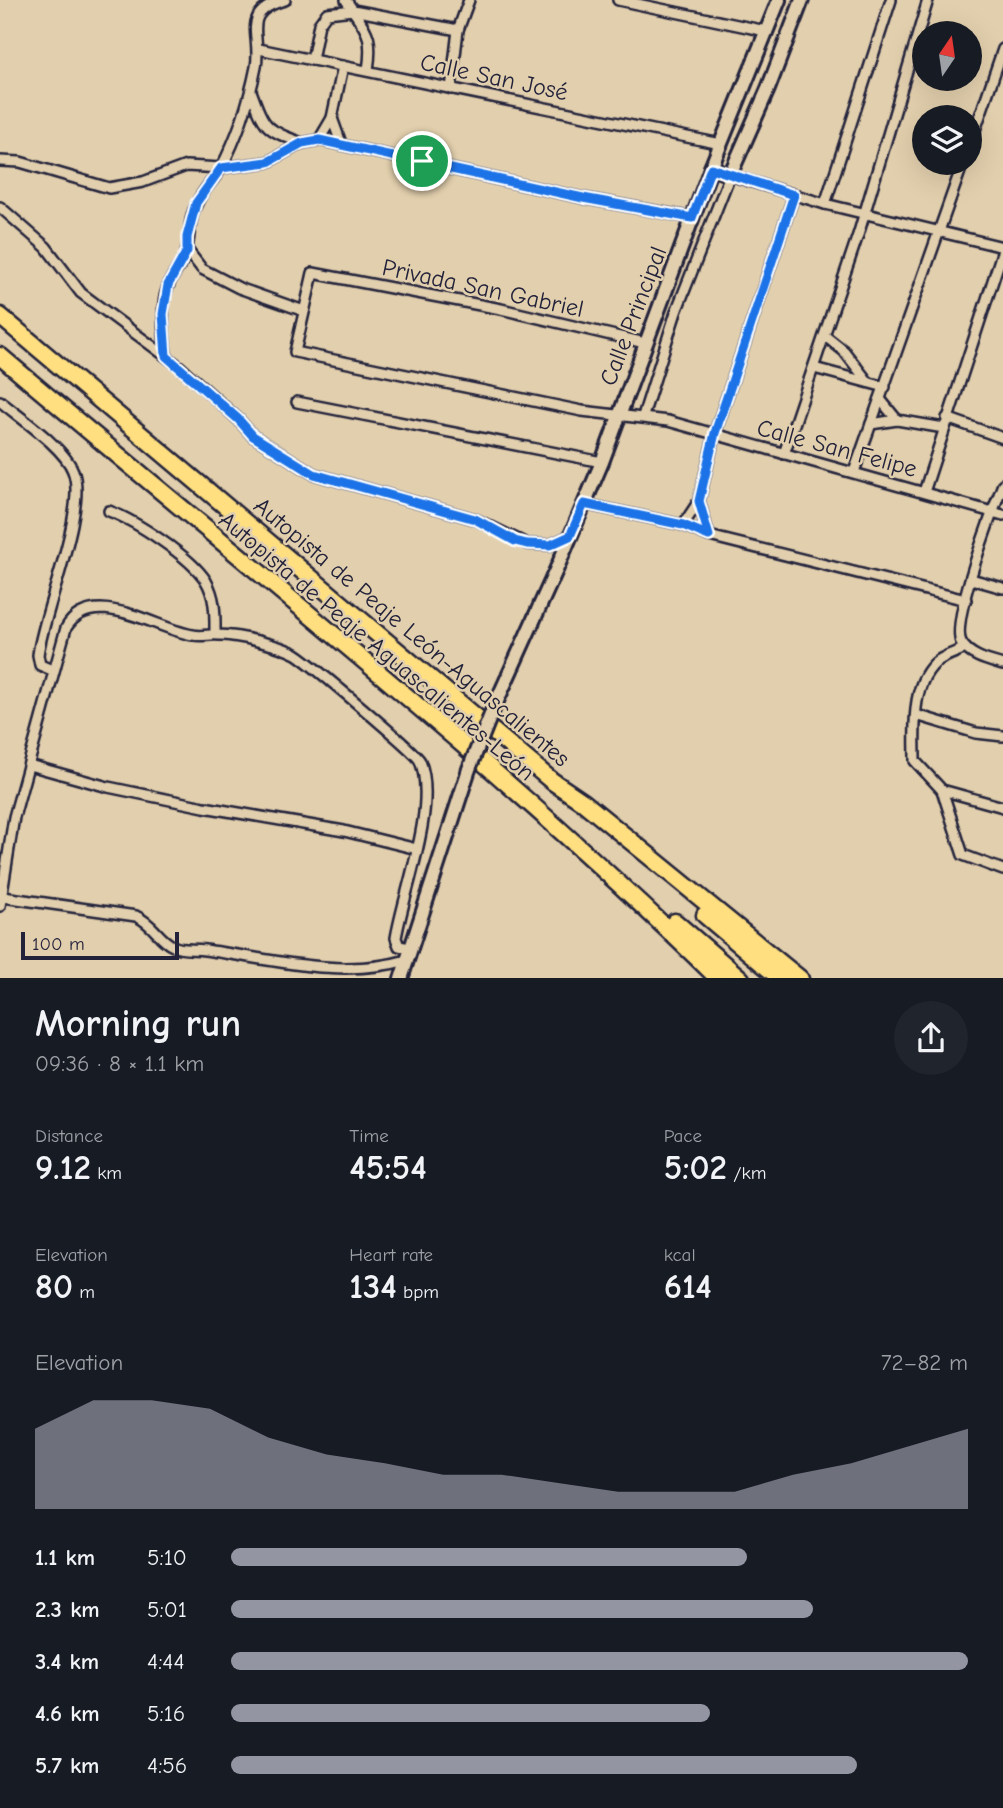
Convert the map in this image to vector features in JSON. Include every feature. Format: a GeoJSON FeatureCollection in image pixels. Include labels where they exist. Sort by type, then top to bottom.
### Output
{"type":"FeatureCollection","features":[{"type":"Feature","properties":{"kind":"highway","name":"Autopista de Peaje León-Aguascalientes"},"geometry":{"type":"LineString","coordinates":[[0,316],[552,780],[583,802],[800,978]]}},
{"type":"Feature","properties":{"kind":"highway","name":"Autopista de Peaje Aguascalientes-León"},"geometry":{"type":"LineString","coordinates":[[0,356],[547,820],[719,978]]}},
{"type":"Feature","properties":{"kind":"highway"},"geometry":{"type":"LineString","coordinates":[[552,780],[577,806],[781,978]]}},
{"type":"Feature","properties":{"kind":"highway"},"geometry":{"type":"LineString","coordinates":[[547,820],[597,858],[741,978]]}},
{"type":"Feature","properties":{"kind":"street"},"geometry":{"type":"LineString","coordinates":[[166,356],[163,314],[168,285],[187,251],[187,237],[196,203],[221,168],[241,122],[251,91],[259,49],[254,33],[257,15],[271,5],[285,0]]}},
{"type":"Feature","properties":{"kind":"street"},"geometry":{"type":"LineString","coordinates":[[345,0],[363,24],[372,45],[368,70]]}},
{"type":"Feature","properties":{"kind":"street"},"geometry":{"type":"LineString","coordinates":[[451,89],[457,30],[469,0]]}},
{"type":"Feature","properties":{"kind":"street"},"geometry":{"type":"LineString","coordinates":[[618,0],[766,31]]}},
{"type":"Feature","properties":{"kind":"street","name":"Calle Principal"},"geometry":{"type":"LineString","coordinates":[[401,978],[469,769],[602,462],[711,168],[779,0]]}},
{"type":"Feature","properties":{"kind":"street"},"geometry":{"type":"LineString","coordinates":[[643,416],[676,312],[802,0]]}},
{"type":"Feature","properties":{"kind":"street"},"geometry":{"type":"LineString","coordinates":[[825,204],[891,0]]}},
{"type":"Feature","properties":{"kind":"street"},"geometry":{"type":"LineString","coordinates":[[784,454],[865,213],[928,0]]}},
{"type":"Feature","properties":{"kind":"street"},"geometry":{"type":"LineString","coordinates":[[312,60],[319,24],[327,13],[353,10],[457,30]]}},
{"type":"Feature","properties":{"kind":"street","name":"Calle San José"},"geometry":{"type":"LineString","coordinates":[[259,49],[721,144]]}},
{"type":"Feature","properties":{"kind":"street"},"geometry":{"type":"LineString","coordinates":[[982,110],[1003,49]]}},
{"type":"Feature","properties":{"kind":"street"},"geometry":{"type":"LineString","coordinates":[[319,140],[332,118],[343,66]]}},
{"type":"Feature","properties":{"kind":"street"},"geometry":{"type":"LineString","coordinates":[[251,91],[262,121],[271,131],[302,143]]}},
{"type":"Feature","properties":{"kind":"street"},"geometry":{"type":"LineString","coordinates":[[332,118],[341,143]]}},
{"type":"Feature","properties":{"kind":"street"},"geometry":{"type":"LineString","coordinates":[[0,161],[20,162],[109,188],[143,182],[186,166],[221,168],[268,162],[302,143],[319,140],[583,198],[692,218]]}},
{"type":"Feature","properties":{"kind":"street"},"geometry":{"type":"LineString","coordinates":[[711,168],[825,204],[1003,249],[923,492]]}},
{"type":"Feature","properties":{"kind":"street"},"geometry":{"type":"LineString","coordinates":[[853,472],[959,175]]}},
{"type":"Feature","properties":{"kind":"street"},"geometry":{"type":"LineString","coordinates":[[683,525],[699,501],[715,433],[794,195]]}},
{"type":"Feature","properties":{"kind":"street"},"geometry":{"type":"LineString","coordinates":[[0,207],[46,247],[81,293],[166,356],[238,419],[253,436],[314,474],[475,519],[515,541],[527,544],[550,545],[572,533]]}},
{"type":"Feature","properties":{"kind":"street"},"geometry":{"type":"LineString","coordinates":[[187,251],[202,269],[239,288],[304,311]]}},
{"type":"Feature","properties":{"kind":"street","name":"Privada San Gabriel"},"geometry":{"type":"LineString","coordinates":[[304,311],[313,273],[501,309],[645,344]]}},
{"type":"Feature","properties":{"kind":"street","name":"Calle San Felipe"},"geometry":{"type":"LineString","coordinates":[[304,311],[295,352],[618,416],[643,416],[715,433],[1003,515]]}},
{"type":"Feature","properties":{"kind":"street"},"geometry":{"type":"LineString","coordinates":[[825,336],[844,351],[868,382]]}},
{"type":"Feature","properties":{"kind":"street"},"geometry":{"type":"LineString","coordinates":[[814,368],[885,387]]}},
{"type":"Feature","properties":{"kind":"street"},"geometry":{"type":"LineString","coordinates":[[880,399],[897,420]]}},
{"type":"Feature","properties":{"kind":"street"},"geometry":{"type":"LineString","coordinates":[[0,401],[63,456],[73,470],[76,484],[73,516],[38,648],[38,662],[52,670]]}},
{"type":"Feature","properties":{"kind":"street"},"geometry":{"type":"LineString","coordinates":[[297,402],[602,462]]}},
{"type":"Feature","properties":{"kind":"street"},"geometry":{"type":"LineString","coordinates":[[947,418],[1003,438]]}},
{"type":"Feature","properties":{"kind":"street"},"geometry":{"type":"LineString","coordinates":[[871,424],[897,420],[944,428]]}},
{"type":"Feature","properties":{"kind":"street"},"geometry":{"type":"LineString","coordinates":[[1003,484],[971,579],[959,628],[960,640],[965,648],[974,655],[1003,665]]}},
{"type":"Feature","properties":{"kind":"street"},"geometry":{"type":"LineString","coordinates":[[699,501],[709,536]]}},
{"type":"Feature","properties":{"kind":"street"},"geometry":{"type":"LineString","coordinates":[[584,504],[683,525],[709,536],[966,600]]}},
{"type":"Feature","properties":{"kind":"street"},"geometry":{"type":"LineString","coordinates":[[109,510],[130,519],[165,542],[206,580],[215,605],[215,634]]}},
{"type":"Feature","properties":{"kind":"street"},"geometry":{"type":"LineString","coordinates":[[971,579],[1003,588]]}},
{"type":"Feature","properties":{"kind":"street"},"geometry":{"type":"LineString","coordinates":[[92,611],[131,614],[189,635],[203,637],[215,634],[295,654],[407,745],[419,758],[425,785],[417,849],[396,938],[398,946],[408,954],[363,970],[309,967],[205,950],[180,949],[167,943],[150,923],[136,916],[1,901],[8,843],[52,670],[70,620],[92,611]]}},
{"type":"Feature","properties":{"kind":"street"},"geometry":{"type":"LineString","coordinates":[[965,648],[938,661],[924,681],[916,715],[915,761],[942,790],[963,855],[1003,870]]}},
{"type":"Feature","properties":{"kind":"street"},"geometry":{"type":"LineString","coordinates":[[916,715],[976,733],[1003,736]]}},
{"type":"Feature","properties":{"kind":"street"},"geometry":{"type":"LineString","coordinates":[[29,765],[108,787],[344,831],[417,849]]}},
{"type":"Feature","properties":{"kind":"street"},"geometry":{"type":"LineString","coordinates":[[942,790],[1003,807]]}},
{"type":"Feature","properties":{"kind":"route"},"geometry":{"type":"LineString","coordinates":[[319,140],[422,161],[583,198],[692,218],[711,168],[794,195],[715,433],[699,501],[709,536],[683,525],[584,504],[570,536],[550,545],[515,541],[475,519],[314,474],[253,436],[238,419],[166,356],[163,314],[168,285],[187,251],[187,237],[196,203],[221,168],[268,162],[302,143],[319,140]]}}]}
